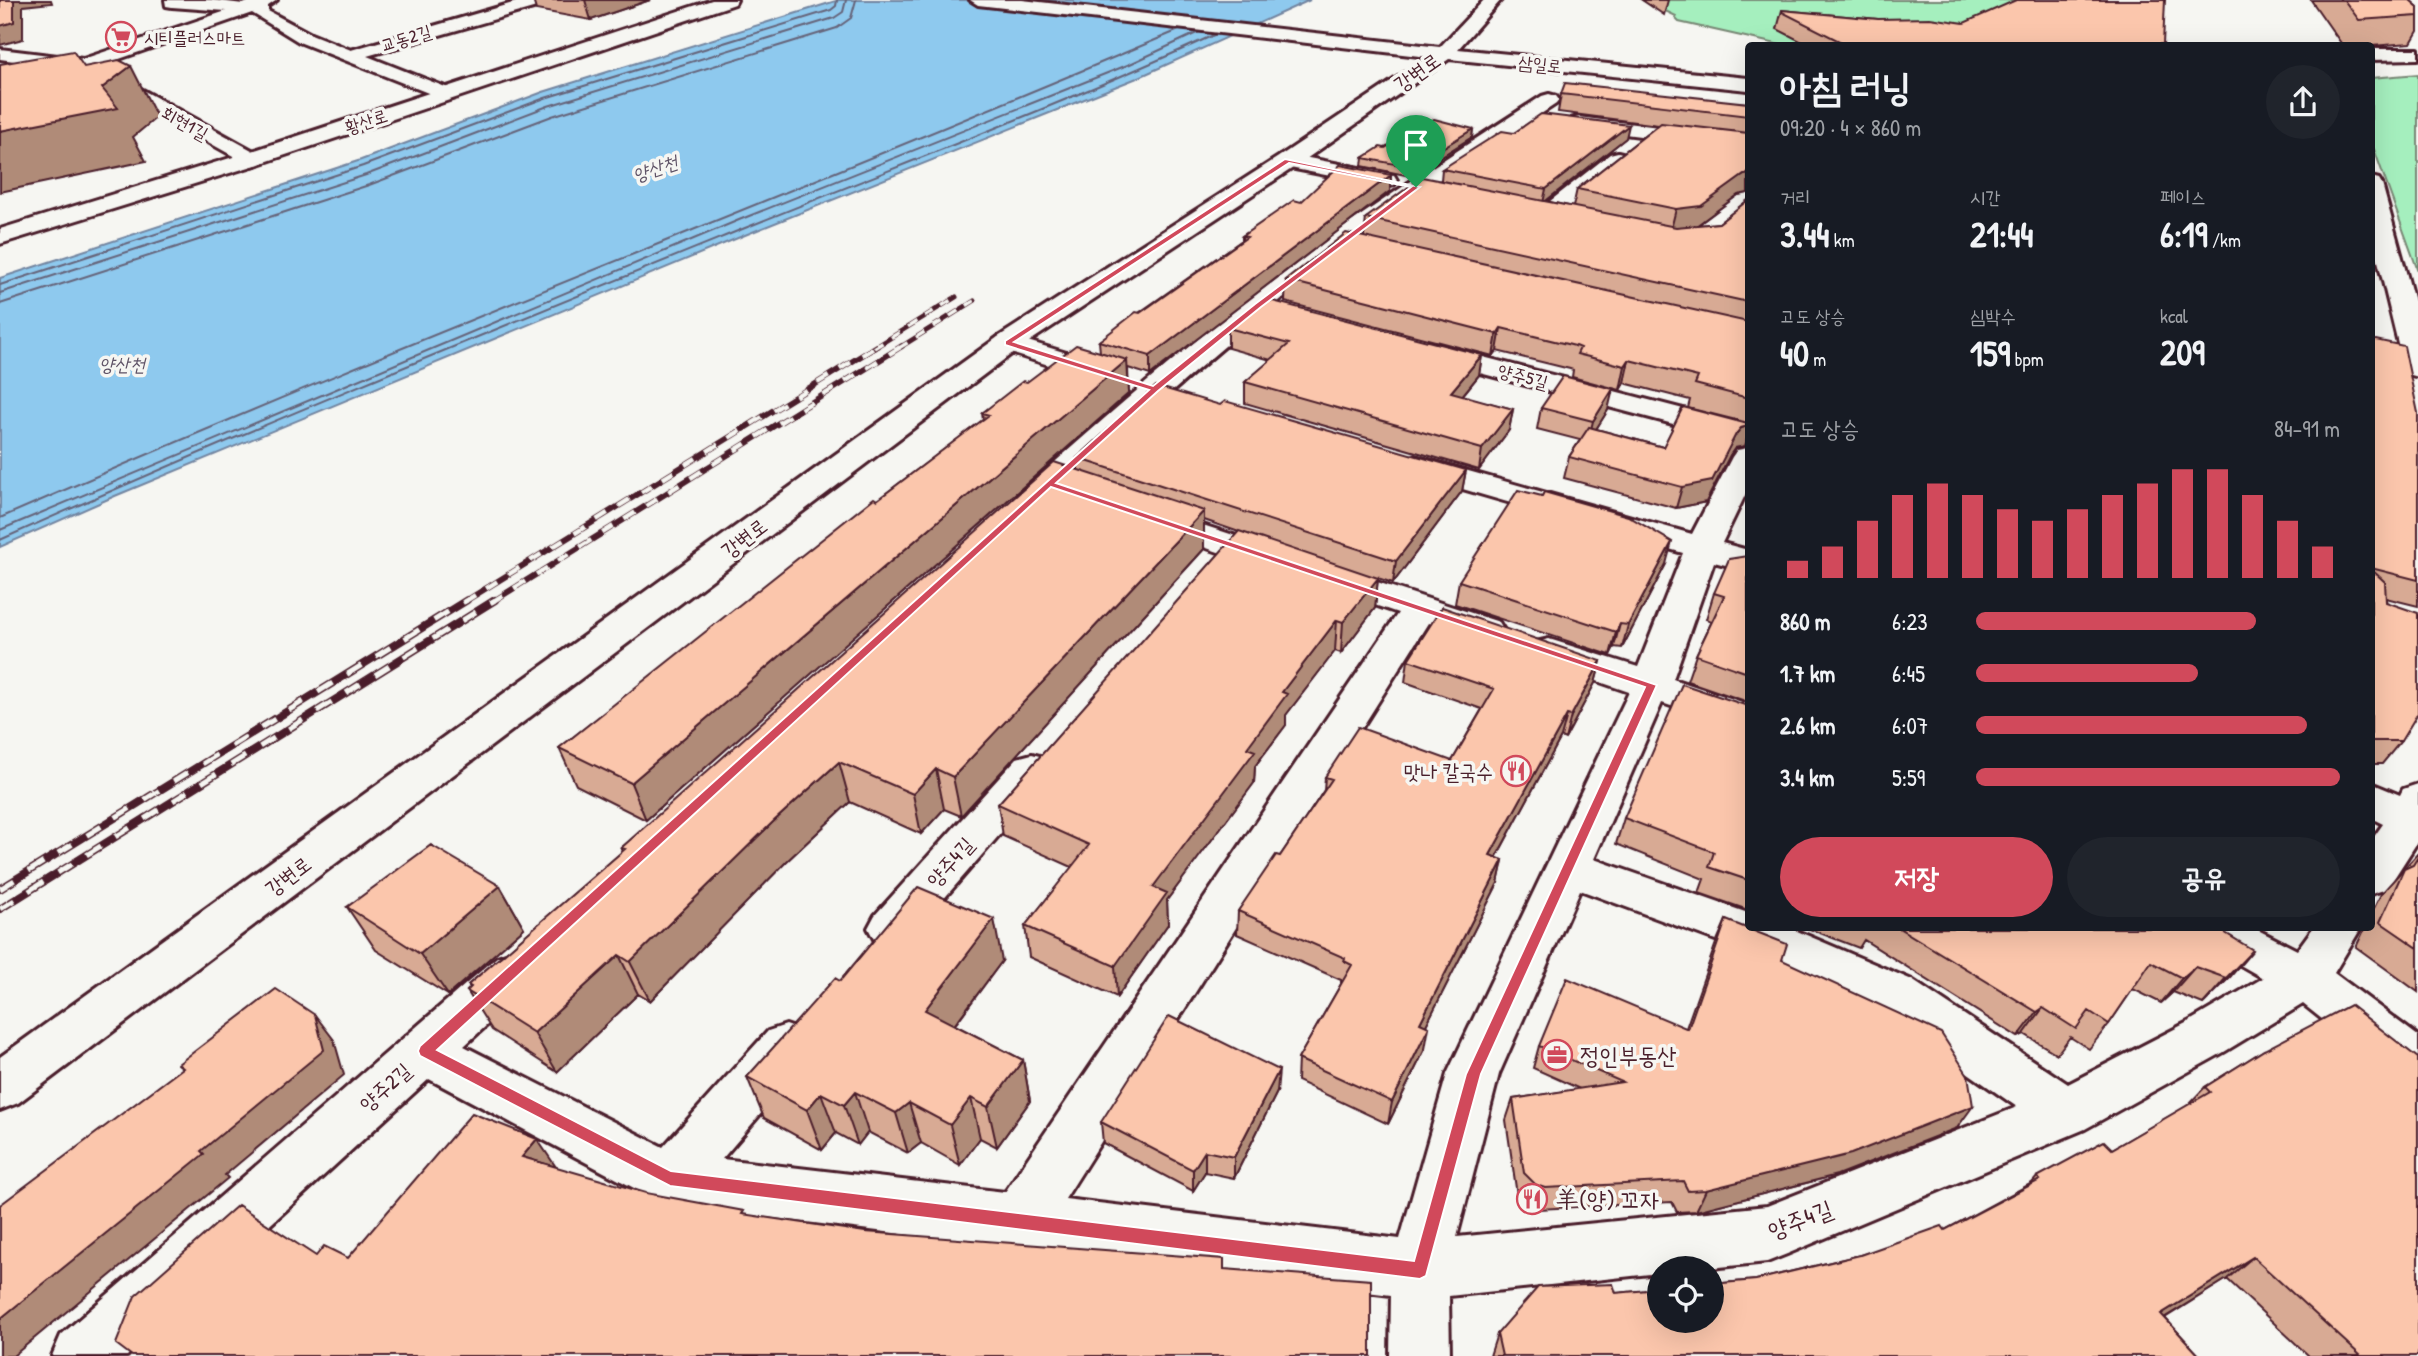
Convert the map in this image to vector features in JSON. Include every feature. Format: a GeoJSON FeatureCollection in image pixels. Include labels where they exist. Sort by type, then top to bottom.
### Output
{"type":"FeatureCollection","features":[{"type":"Feature","properties":{"kind":"street"},"geometry":{"type":"LineString","coordinates":[[489,0],[515,8]]}},
{"type":"Feature","properties":{"kind":"street","name":"교동2길"},"geometry":{"type":"LineString","coordinates":[[352,55],[541,0]]}},
{"type":"Feature","properties":{"kind":"street","name":"황산로"},"geometry":{"type":"LineString","coordinates":[[0,237],[251,159],[702,4],[729,0]]}},
{"type":"Feature","properties":{"kind":"street","name":"삼일로"},"geometry":{"type":"LineString","coordinates":[[978,0],[1745,85]]}},
{"type":"Feature","properties":{"kind":"street","name":"강변로"},"geometry":{"type":"LineString","coordinates":[[0,1087],[1008,343],[1288,161],[1446,53],[1493,0]]}},
{"type":"Feature","properties":{"kind":"street"},"geometry":{"type":"LineString","coordinates":[[173,2],[259,4]]}},
{"type":"Feature","properties":{"kind":"street"},"geometry":{"type":"LineString","coordinates":[[84,65],[259,4]]}},
{"type":"Feature","properties":{"kind":"street","name":"교동2길"},"geometry":{"type":"LineString","coordinates":[[259,4],[260,13],[305,38],[446,94]]}},
{"type":"Feature","properties":{"kind":"street"},"geometry":{"type":"LineString","coordinates":[[155,30],[180,32]]}},
{"type":"Feature","properties":{"kind":"street","name":"회현1길"},"geometry":{"type":"LineString","coordinates":[[0,54],[84,65],[251,159]]}},
{"type":"Feature","properties":{"kind":"street"},"geometry":{"type":"LineString","coordinates":[[2375,55],[2418,54]]}},
{"type":"Feature","properties":{"kind":"street"},"geometry":{"type":"LineString","coordinates":[[999,530],[1069,490],[1271,309],[1339,243],[1416,187],[1524,117],[1554,113],[1652,132],[1745,144]]}},
{"type":"Feature","properties":{"kind":"street"},"geometry":{"type":"LineString","coordinates":[[1548,214],[1652,132]]}},
{"type":"Feature","properties":{"kind":"street"},"geometry":{"type":"LineString","coordinates":[[1288,161],[1443,192]]}},
{"type":"Feature","properties":{"kind":"street"},"geometry":{"type":"LineString","coordinates":[[2375,199],[2417,362],[2382,353]]}},
{"type":"Feature","properties":{"kind":"street"},"geometry":{"type":"LineString","coordinates":[[1522,208],[1576,220]]}},
{"type":"Feature","properties":{"kind":"street"},"geometry":{"type":"LineString","coordinates":[[1339,243],[1366,249]]}},
{"type":"Feature","properties":{"kind":"street"},"geometry":{"type":"LineString","coordinates":[[1008,343],[1175,395]]}},
{"type":"Feature","properties":{"kind":"street","name":"양주5길"},"geometry":{"type":"LineString","coordinates":[[1404,344],[1745,434]]}},
{"type":"Feature","properties":{"kind":"street"},"geometry":{"type":"LineString","coordinates":[[1381,455],[1745,560]]}},
{"type":"Feature","properties":{"kind":"street"},"geometry":{"type":"LineString","coordinates":[[1420,1356],[1420,1270],[1473,1074],[1651,685],[1702,548],[1745,463]]}},
{"type":"Feature","properties":{"kind":"street"},"geometry":{"type":"LineString","coordinates":[[1127,510],[1217,561],[1420,608],[1745,717]]}},
{"type":"Feature","properties":{"kind":"street"},"geometry":{"type":"LineString","coordinates":[[1019,1221],[1420,608]]}},
{"type":"Feature","properties":{"kind":"street","name":"양주4길"},"geometry":{"type":"LineString","coordinates":[[863,961],[1056,743]]}},
{"type":"Feature","properties":{"kind":"street"},"geometry":{"type":"LineString","coordinates":[[2375,800],[2415,814],[2375,871]]}},
{"type":"Feature","properties":{"kind":"street"},"geometry":{"type":"LineString","coordinates":[[1568,868],[1773,941],[1895,995],[2066,1112]]}},
{"type":"Feature","properties":{"kind":"street"},"geometry":{"type":"LineString","coordinates":[[2219,931],[2305,978],[2418,1065]]}},
{"type":"Feature","properties":{"kind":"street","name":"양주4길"},"geometry":{"type":"LineString","coordinates":[[425,1051],[670,1179],[1420,1270],[1767,1234],[2066,1112],[2206,1037],[2305,978],[2336,931]]}},
{"type":"Feature","properties":{"kind":"street","name":"양주2길"},"geometry":{"type":"LineString","coordinates":[[82,1356],[538,948]]}},
{"type":"Feature","properties":{"kind":"street"},"geometry":{"type":"LineString","coordinates":[[670,1179],[817,1013]]}},
{"type":"Feature","properties":{"kind":"green space"},"geometry":{"type":"Polygon","coordinates":[[[1642,0],[2159,0],[2075,42],[1768,42],[1679,22],[1676,16],[1642,0]]]}},
{"type":"Feature","properties":{"kind":"green space"},"geometry":{"type":"Polygon","coordinates":[[[2418,74],[2418,271],[2375,152],[2375,78],[2418,74]]]}},
{"type":"Feature","properties":{"kind":"water","name":"양산천"},"geometry":{"type":"Polygon","coordinates":[[[839,0],[1310,0],[1137,78],[745,235],[115,496],[0,547],[0,278],[361,160],[543,92],[839,0]]]}},
{"type":"Feature","properties":{"kind":"building"},"geometry":{"type":"Polygon","coordinates":[[[0,0],[14,0],[14,22],[0,26],[0,0]]]}},
{"type":"Feature","properties":{"kind":"building"},"geometry":{"type":"Polygon","coordinates":[[[2016,0],[2165,0],[2163,42],[1841,42],[1782,10],[1878,19],[1930,18],[1964,23],[2016,0]]]}},
{"type":"Feature","properties":{"kind":"building"},"geometry":{"type":"Polygon","coordinates":[[[2344,0],[2410,0],[2418,7],[2418,16],[2359,20],[2344,0]]]}},
{"type":"Feature","properties":{"kind":"building"},"geometry":{"type":"Polygon","coordinates":[[[73,51],[84,67],[119,60],[131,66],[102,88],[118,108],[0,131],[0,64],[73,51]]]}},
{"type":"Feature","properties":{"kind":"building"},"geometry":{"type":"Polygon","coordinates":[[[1565,83],[1745,103],[1745,116],[1561,94],[1565,83]]]}},
{"type":"Feature","properties":{"kind":"building"},"geometry":{"type":"Polygon","coordinates":[[[1541,114],[1629,125],[1546,189],[1442,169],[1502,131],[1514,133],[1541,114]]]}},
{"type":"Feature","properties":{"kind":"building"},"geometry":{"type":"Polygon","coordinates":[[[1434,119],[1473,129],[1411,167],[1363,158],[1380,147],[1385,148],[1434,119]]]}},
{"type":"Feature","properties":{"kind":"building"},"geometry":{"type":"Polygon","coordinates":[[[1661,123],[1745,133],[1745,175],[1701,206],[1676,209],[1577,189],[1661,123]]]}},
{"type":"Feature","properties":{"kind":"building"},"geometry":{"type":"Polygon","coordinates":[[[1340,165],[1391,175],[1150,356],[1099,341],[1136,312],[1140,313],[1247,237],[1242,236],[1294,200],[1301,202],[1340,165]]]}},
{"type":"Feature","properties":{"kind":"building"},"geometry":{"type":"Polygon","coordinates":[[[1422,177],[1676,227],[1719,223],[1745,202],[1745,301],[1366,218],[1422,177]]]}},
{"type":"Feature","properties":{"kind":"building"},"geometry":{"type":"Polygon","coordinates":[[[1346,233],[1745,321],[1745,397],[1695,384],[1698,377],[1629,360],[1625,366],[1577,354],[1580,348],[1575,346],[1501,328],[1497,334],[1286,280],[1346,233]]]}},
{"type":"Feature","properties":{"kind":"building"},"geometry":{"type":"Polygon","coordinates":[[[1265,299],[1482,355],[1451,392],[1513,409],[1482,449],[1245,382],[1289,344],[1228,328],[1265,299]]]}},
{"type":"Feature","properties":{"kind":"building"},"geometry":{"type":"Polygon","coordinates":[[[2375,340],[2404,346],[2418,413],[2418,580],[2375,569],[2375,340]]]}},
{"type":"Feature","properties":{"kind":"building"},"geometry":{"type":"Polygon","coordinates":[[[1076,345],[1127,360],[631,783],[559,748],[874,498],[877,500],[989,415],[982,413],[1023,381],[1027,382],[1076,345]]]}},
{"type":"Feature","properties":{"kind":"building"},"geometry":{"type":"Polygon","coordinates":[[[1563,376],[1613,389],[1593,421],[1541,408],[1563,376]]]}},
{"type":"Feature","properties":{"kind":"building"},"geometry":{"type":"Polygon","coordinates":[[[1156,386],[1220,405],[1225,401],[1466,470],[1396,561],[1077,458],[1156,386]]]}},
{"type":"Feature","properties":{"kind":"building"},"geometry":{"type":"Polygon","coordinates":[[[1683,407],[1745,423],[1745,427],[1736,434],[1712,481],[1682,487],[1569,457],[1589,427],[1663,447],[1683,407]]]}},
{"type":"Feature","properties":{"kind":"building"},"geometry":{"type":"Polygon","coordinates":[[[1054,462],[1204,511],[953,777],[936,769],[913,794],[839,762],[774,821],[630,962],[619,955],[534,1033],[467,991],[471,987],[468,985],[625,849],[621,848],[1054,462]]]}},
{"type":"Feature","properties":{"kind":"building"},"geometry":{"type":"Polygon","coordinates":[[[1518,490],[1542,496],[1544,492],[1628,516],[1672,542],[1628,625],[1620,624],[1616,632],[1459,581],[1518,490]]]}},
{"type":"Feature","properties":{"kind":"building"},"geometry":{"type":"Polygon","coordinates":[[[1239,531],[1378,578],[1343,622],[1337,620],[1282,692],[1287,694],[1247,748],[1255,751],[1153,887],[1167,893],[1115,966],[1025,926],[1089,845],[998,804],[1239,531]]]}},
{"type":"Feature","properties":{"kind":"building"},"geometry":{"type":"Polygon","coordinates":[[[1745,556],[1745,672],[1696,655],[1724,596],[1714,593],[1729,559],[1745,556]]]}},
{"type":"Feature","properties":{"kind":"building"},"geometry":{"type":"Polygon","coordinates":[[[2375,573],[2385,582],[2386,602],[2418,613],[2418,713],[2401,741],[2375,741],[2375,573]]]}},
{"type":"Feature","properties":{"kind":"building"},"geometry":{"type":"Polygon","coordinates":[[[1442,607],[1601,661],[1571,716],[1567,715],[1490,855],[1503,860],[1420,1023],[1429,1027],[1392,1102],[1298,1059],[1352,965],[1344,961],[1345,958],[1238,911],[1276,855],[1280,856],[1332,779],[1325,777],[1358,727],[1452,761],[1494,689],[1408,660],[1442,607]]]}},
{"type":"Feature","properties":{"kind":"building"},"geometry":{"type":"Polygon","coordinates":[[[1682,684],[1745,705],[1745,879],[1709,867],[1714,852],[1624,818],[1682,684]]]}},
{"type":"Feature","properties":{"kind":"building"},"geometry":{"type":"Polygon","coordinates":[[[431,845],[500,886],[420,954],[347,907],[431,845]]]}},
{"type":"Feature","properties":{"kind":"building"},"geometry":{"type":"Polygon","coordinates":[[[2418,857],[2418,948],[2380,922],[2404,869],[2413,865],[2418,857]]]}},
{"type":"Feature","properties":{"kind":"building"},"geometry":{"type":"Polygon","coordinates":[[[918,887],[994,919],[925,1010],[1023,1060],[988,1107],[971,1098],[950,1125],[909,1103],[896,1113],[855,1092],[844,1105],[821,1093],[807,1110],[747,1077],[835,978],[840,981],[918,887]]]}},
{"type":"Feature","properties":{"kind":"building"},"geometry":{"type":"Polygon","coordinates":[[[1726,920],[1745,927],[1745,931],[1754,931],[1787,944],[1782,960],[1941,1033],[1968,1075],[1973,1106],[1851,1154],[1706,1190],[1688,1191],[1683,1181],[1545,1188],[1536,1185],[1524,1173],[1513,1099],[1622,1082],[1539,1046],[1567,978],[1688,1029],[1726,920]]]}},
{"type":"Feature","properties":{"kind":"building"},"geometry":{"type":"Polygon","coordinates":[[[1904,931],[2222,931],[2253,950],[2226,978],[2195,967],[2182,978],[2151,962],[2109,1024],[2089,1011],[2076,1029],[2043,1008],[2037,1012],[1904,931]]]}},
{"type":"Feature","properties":{"kind":"building"},"geometry":{"type":"Polygon","coordinates":[[[276,989],[315,1015],[324,1050],[201,1151],[204,1154],[0,1319],[0,1205],[183,1068],[178,1064],[276,989]]]}},
{"type":"Feature","properties":{"kind":"building"},"geometry":{"type":"Polygon","coordinates":[[[2350,1005],[2418,1058],[2418,1356],[2361,1356],[2253,1257],[2161,1314],[2200,1356],[1502,1356],[1497,1334],[1538,1287],[1613,1284],[1616,1293],[1647,1290],[1647,1333],[1724,1333],[1724,1283],[1756,1280],[1860,1255],[1942,1226],[1945,1230],[2040,1180],[2037,1177],[2104,1141],[2112,1149],[2210,1092],[2205,1087],[2264,1050],[2350,1005]]]}},
{"type":"Feature","properties":{"kind":"building"},"geometry":{"type":"Polygon","coordinates":[[[1169,1016],[1279,1070],[1234,1157],[1205,1151],[1193,1170],[1101,1122],[1169,1016]]]}},
{"type":"Feature","properties":{"kind":"building"},"geometry":{"type":"Polygon","coordinates":[[[472,1113],[537,1139],[522,1157],[646,1193],[744,1211],[742,1214],[865,1232],[1224,1259],[1224,1269],[1371,1280],[1371,1356],[132,1356],[116,1344],[135,1296],[238,1205],[316,1256],[324,1246],[348,1258],[472,1113]]]}},
{"type":"Feature","properties":{"kind":"railway"},"geometry":{"type":"LineString","coordinates":[[874,348],[956,297]]}},
{"type":"Feature","properties":{"kind":"railway"},"geometry":{"type":"LineString","coordinates":[[899,348],[974,301]]}},
{"type":"Feature","properties":{"kind":"railway"},"geometry":{"type":"LineString","coordinates":[[464,602],[877,346]]}},
{"type":"Feature","properties":{"kind":"railway"},"geometry":{"type":"LineString","coordinates":[[492,602],[902,346]]}},
{"type":"Feature","properties":{"kind":"railway"},"geometry":{"type":"LineString","coordinates":[[0,889],[467,600]]}},
{"type":"Feature","properties":{"kind":"railway"},"geometry":{"type":"LineString","coordinates":[[0,909],[495,600]]}},
{"type":"Feature","properties":{"kind":"place","name":"시티플러스마트"},"geometry":{"type":"Point","coordinates":[121,37]}},
{"type":"Feature","properties":{"kind":"place","name":"맛나 칼국수"},"geometry":{"type":"Point","coordinates":[1516,771]}},
{"type":"Feature","properties":{"kind":"place","name":"정인부동산"},"geometry":{"type":"Point","coordinates":[1557,1055]}},
{"type":"Feature","properties":{"kind":"place","name":"羊(양) 꼬자"},"geometry":{"type":"Point","coordinates":[1532,1199]}},
{"type":"Feature","properties":{"kind":"route"},"geometry":{"type":"LineString","coordinates":[[1416,187],[1288,161],[1008,343],[1155,389],[1050,484],[1651,685],[1473,1074],[1420,1270],[670,1179],[425,1051],[1102,436],[1155,389],[1339,243],[1416,187]]}}]}
